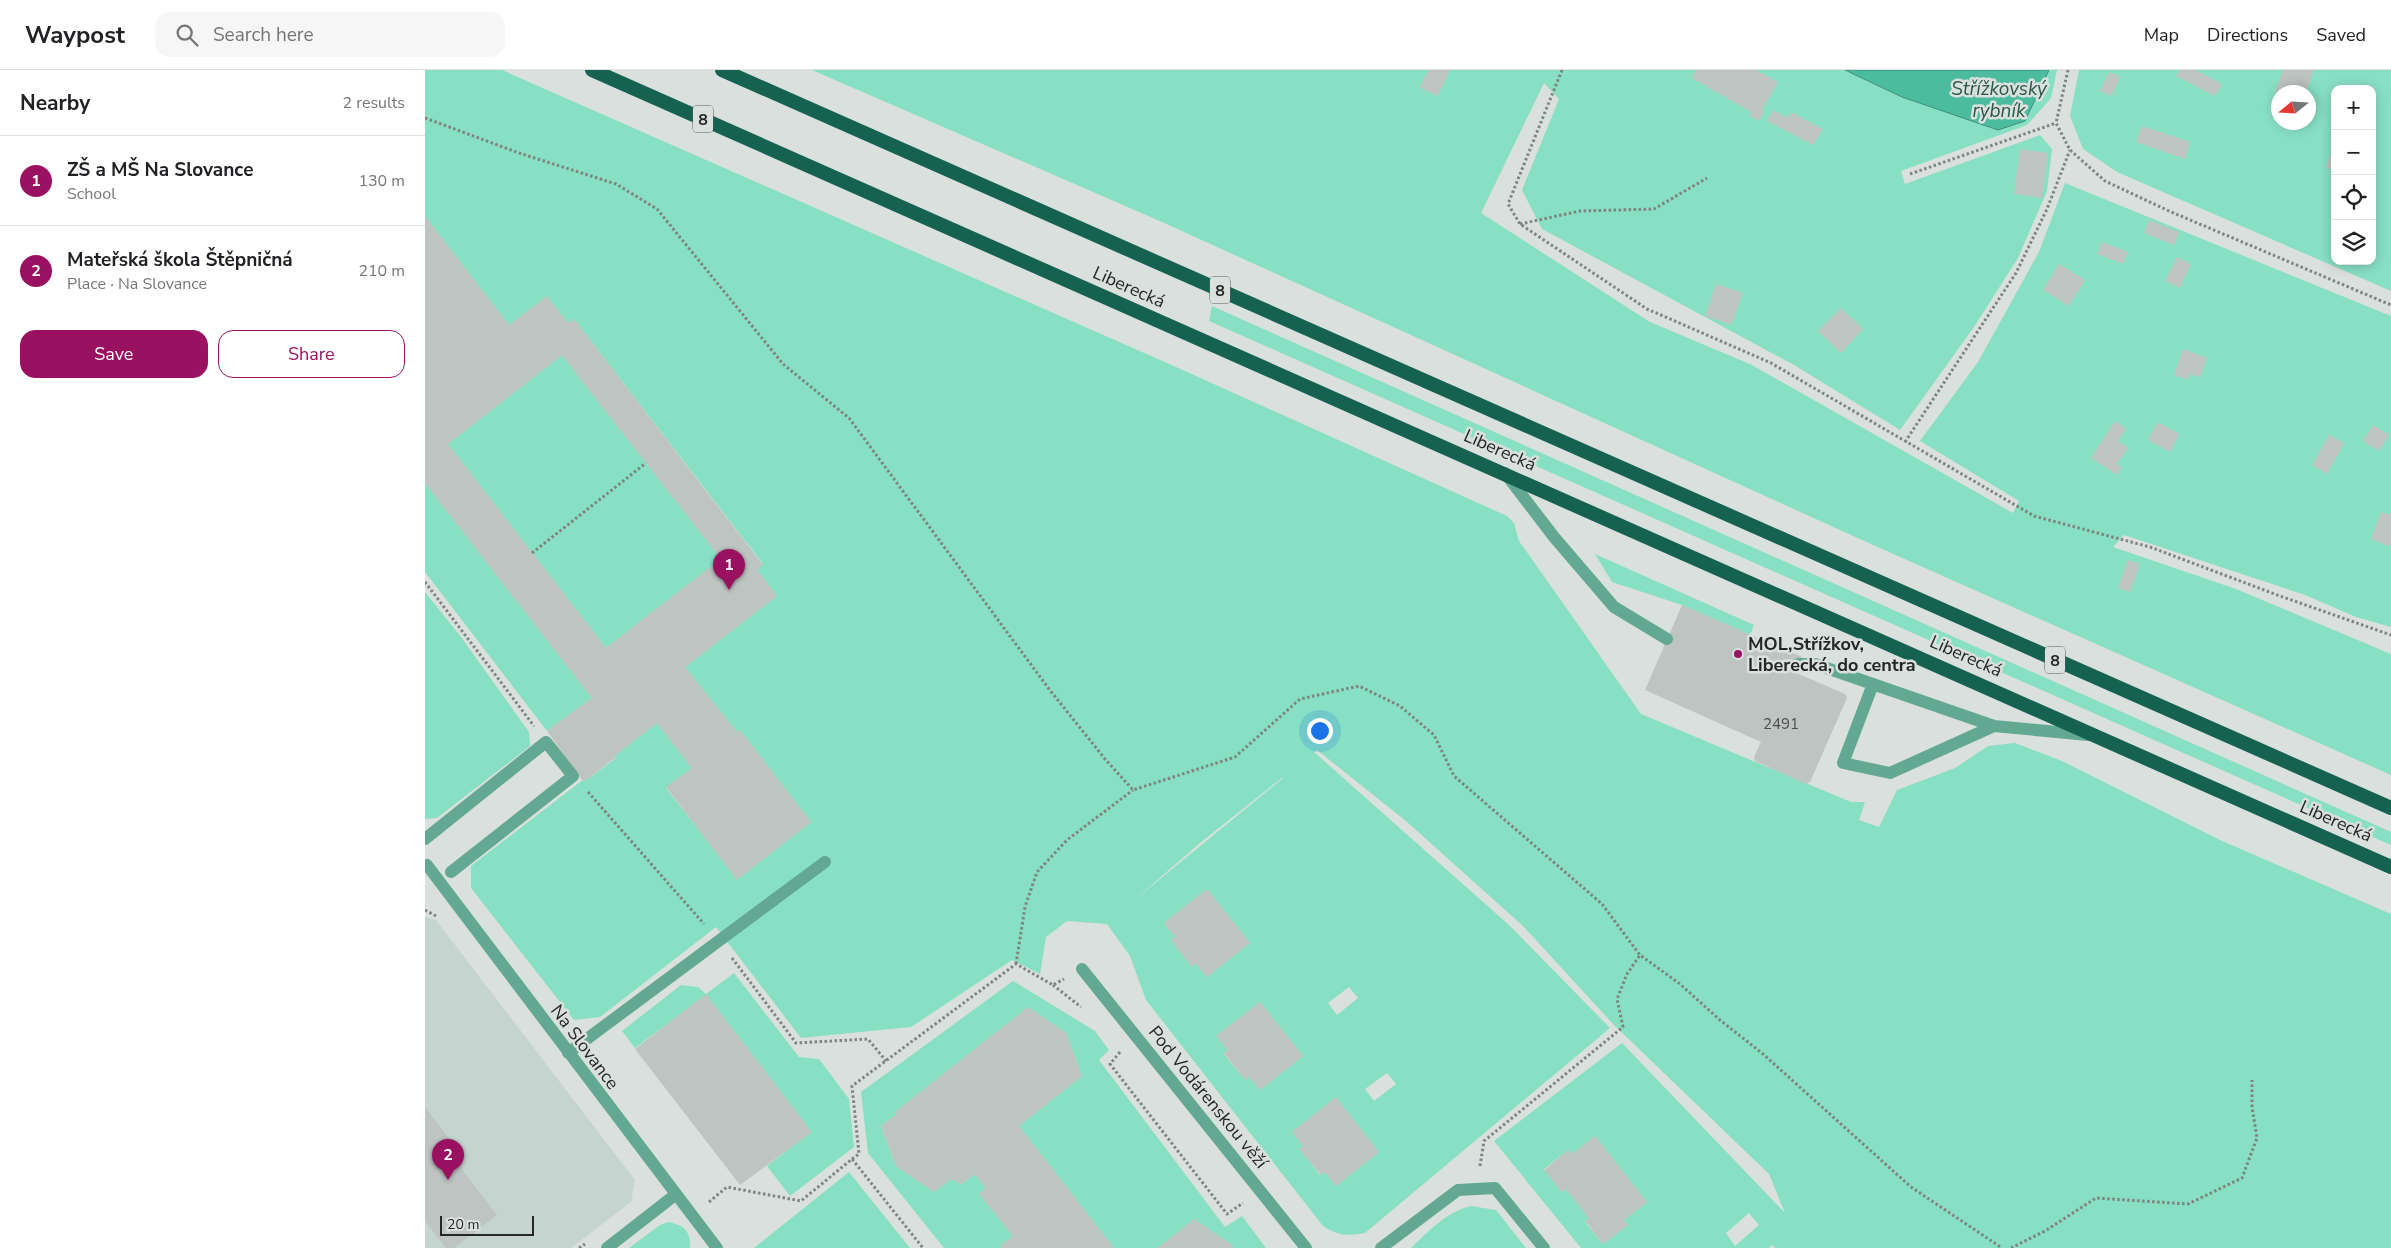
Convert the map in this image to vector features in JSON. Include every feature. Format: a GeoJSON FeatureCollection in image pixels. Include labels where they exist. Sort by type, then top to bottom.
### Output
{"type":"FeatureCollection","features":[{"type":"Feature","properties":{"kind":"highway","name":"Liberecká"},"geometry":{"type":"LineString","coordinates":[[592,70],[2391,867]]}},
{"type":"Feature","properties":{"kind":"highway","name":"Liberecká"},"geometry":{"type":"LineString","coordinates":[[722,70],[2391,808]]}},
{"type":"Feature","properties":{"kind":"street"},"geometry":{"type":"LineString","coordinates":[[1505,473],[1554,537],[1613,607],[1667,639]]}},
{"type":"Feature","properties":{"kind":"street"},"geometry":{"type":"LineString","coordinates":[[1799,664],[1815,664],[1994,726],[2099,736]]}},
{"type":"Feature","properties":{"kind":"street"},"geometry":{"type":"LineString","coordinates":[[1873,684],[1843,763],[1890,773],[1994,726]]}},
{"type":"Feature","properties":{"kind":"street"},"geometry":{"type":"LineString","coordinates":[[425,839],[546,742],[573,776],[451,872]]}},
{"type":"Feature","properties":{"kind":"street"},"geometry":{"type":"LineString","coordinates":[[567,1053],[825,862]]}},
{"type":"Feature","properties":{"kind":"street","name":"Na Slovance"},"geometry":{"type":"LineString","coordinates":[[426,866],[717,1248]]}},
{"type":"Feature","properties":{"kind":"street","name":"Pod Vodárenskou věží"},"geometry":{"type":"LineString","coordinates":[[1082,969],[1306,1248]]}},
{"type":"Feature","properties":{"kind":"street"},"geometry":{"type":"LineString","coordinates":[[1381,1248],[1458,1190],[1495,1188],[1544,1248]]}},
{"type":"Feature","properties":{"kind":"street"},"geometry":{"type":"LineString","coordinates":[[607,1248],[675,1195]]}},
{"type":"Feature","properties":{"kind":"path"},"geometry":{"type":"LineString","coordinates":[[1562,70],[1508,204],[1521,224],[1647,309],[1771,363],[2034,516],[2150,547],[2391,635]]}},
{"type":"Feature","properties":{"kind":"path"},"geometry":{"type":"LineString","coordinates":[[2068,70],[2056,123],[2070,150],[2105,181],[2169,211],[2391,305]]}},
{"type":"Feature","properties":{"kind":"path"},"geometry":{"type":"LineString","coordinates":[[425,118],[519,153],[616,184],[657,209],[783,364],[849,418],[1049,689],[1105,759],[1133,790]]}},
{"type":"Feature","properties":{"kind":"path"},"geometry":{"type":"LineString","coordinates":[[1910,174],[2056,123]]}},
{"type":"Feature","properties":{"kind":"path"},"geometry":{"type":"LineString","coordinates":[[1905,442],[2016,273],[2047,210],[2070,150]]}},
{"type":"Feature","properties":{"kind":"path"},"geometry":{"type":"LineString","coordinates":[[1521,224],[1580,211],[1654,209],[1707,178]]}},
{"type":"Feature","properties":{"kind":"path"},"geometry":{"type":"LineString","coordinates":[[532,553],[646,463]]}},
{"type":"Feature","properties":{"kind":"path"},"geometry":{"type":"LineString","coordinates":[[425,582],[546,742]]}},
{"type":"Feature","properties":{"kind":"path"},"geometry":{"type":"LineString","coordinates":[[727,1187],[801,1201],[859,1154],[852,1086],[1016,964],[1025,907],[1037,872],[1067,840],[1133,790],[1235,757],[1300,699],[1359,686],[1400,706],[1434,735],[1454,776],[1602,904],[1640,955],[1680,984],[1720,1020],[1763,1054],[1911,1186],[2002,1248]]}},
{"type":"Feature","properties":{"kind":"path"},"geometry":{"type":"LineString","coordinates":[[573,776],[718,940],[796,1043],[869,1039],[886,1061]]}},
{"type":"Feature","properties":{"kind":"path"},"geometry":{"type":"LineString","coordinates":[[425,910],[441,918]]}},
{"type":"Feature","properties":{"kind":"path"},"geometry":{"type":"LineString","coordinates":[[1476,1189],[1485,1141],[1623,1027],[1617,999],[1627,974],[1640,955]]}},
{"type":"Feature","properties":{"kind":"path"},"geometry":{"type":"LineString","coordinates":[[1016,964],[1053,985],[1083,1008]]}},
{"type":"Feature","properties":{"kind":"path"},"geometry":{"type":"LineString","coordinates":[[1053,985],[1082,969]]}},
{"type":"Feature","properties":{"kind":"path"},"geometry":{"type":"LineString","coordinates":[[1123,1047],[1110,1064],[1227,1214],[1245,1202],[1251,1209]]}},
{"type":"Feature","properties":{"kind":"path"},"geometry":{"type":"LineString","coordinates":[[2011,1248],[2045,1231],[2096,1198],[2188,1204],[2242,1178],[2257,1138],[2252,1080]]}},
{"type":"Feature","properties":{"kind":"path"},"geometry":{"type":"LineString","coordinates":[[852,1159],[923,1248]]}},
{"type":"Feature","properties":{"kind":"path"},"geometry":{"type":"LineString","coordinates":[[579,1248],[587,1242]]}},
{"type":"Feature","properties":{"kind":"shaded area"},"geometry":{"type":"Polygon","coordinates":[[[425,70],[502,70],[1185,371],[1507,516],[1514,523],[1519,541],[1641,714],[1851,802],[1865,802],[1859,820],[1879,827],[1897,790],[1955,768],[1988,746],[2015,743],[2062,761],[2220,840],[2391,914],[2391,1248],[1775,1248],[1772,1245],[1769,1248],[1581,1248],[1494,1141],[1622,1043],[1785,1213],[1769,1174],[1613,1024],[1523,926],[1406,821],[1317,750],[1314,752],[1509,925],[1610,1028],[1365,1233],[1343,1234],[1333,1232],[1323,1226],[1146,1000],[1130,956],[1107,924],[1067,921],[1046,937],[1040,974],[1012,960],[911,1027],[801,1038],[716,927],[600,1017],[574,1020],[471,888],[471,866],[584,779],[585,781],[616,758],[614,756],[657,723],[692,768],[666,788],[737,879],[811,822],[740,730],[737,732],[685,667],[777,596],[757,570],[763,564],[574,319],[568,323],[509,325],[425,217],[425,70]],[[1283,777],[1200,843],[1132,902],[1283,778],[1283,777]],[[1207,889],[1164,923],[1175,937],[1171,940],[1191,966],[1195,963],[1207,977],[1250,943],[1207,889]],[[1349,987],[1328,1003],[1337,1015],[1358,998],[1349,987]],[[1260,1002],[1217,1037],[1228,1050],[1224,1054],[1245,1080],[1249,1077],[1260,1090],[1303,1056],[1260,1002]],[[1387,1073],[1365,1089],[1374,1101],[1396,1084],[1387,1073]],[[1595,1136],[1572,1154],[1568,1150],[1544,1169],[1562,1192],[1566,1189],[1589,1218],[1585,1222],[1603,1244],[1628,1225],[1624,1220],[1647,1202],[1595,1136]],[[1303,1146],[1300,1149],[1320,1175],[1325,1172],[1336,1186],[1379,1152],[1303,1146]],[[1749,1213],[1726,1233],[1735,1246],[1759,1225],[1749,1213]]]}},
{"type":"Feature","properties":{"kind":"shaded area"},"geometry":{"type":"Polygon","coordinates":[[[812,70],[1429,70],[1420,87],[1437,96],[1450,70],[1845,70],[1902,97],[2025,121],[2049,70],[2057,70],[2051,98],[2027,125],[1901,171],[1905,184],[2040,135],[2052,149],[2047,191],[2018,258],[1974,327],[1900,430],[1794,365],[1542,229],[1522,190],[1559,99],[1544,83],[1481,213],[1650,322],[1752,365],[2013,513],[2019,501],[1920,441],[1978,362],[2039,252],[2065,183],[2391,316],[2391,627],[2356,617],[2305,595],[2124,535],[2113,547],[2236,589],[2391,654],[2391,775],[1862,540],[1162,222],[812,70]]]}},
{"type":"Feature","properties":{"kind":"shaded area"},"geometry":{"type":"Polygon","coordinates":[[[2079,70],[2391,70],[2391,291],[2331,265],[2376,265],[2376,85],[2331,85],[2331,265],[2117,172],[2083,149],[2070,116],[2079,70]]]}},
{"type":"Feature","properties":{"kind":"shaded area"},"geometry":{"type":"Polygon","coordinates":[[[1212,306],[2391,832],[2391,845],[1209,321],[1212,306]]]}},
{"type":"Feature","properties":{"kind":"shaded area"},"geometry":{"type":"Polygon","coordinates":[[[562,355],[721,559],[606,648],[448,444],[562,355]]]}},
{"type":"Feature","properties":{"kind":"shaded area"},"geometry":{"type":"Polygon","coordinates":[[[425,483],[592,698],[547,731],[425,572],[425,483]]]}},
{"type":"Feature","properties":{"kind":"shaded area"},"geometry":{"type":"Polygon","coordinates":[[[1595,554],[1754,625],[1750,635],[1682,605],[1612,582],[1595,554]]]}},
{"type":"Feature","properties":{"kind":"shaded area"},"geometry":{"type":"Polygon","coordinates":[[[425,592],[461,637],[529,732],[530,746],[437,818],[425,819],[425,592]]]}},
{"type":"Feature","properties":{"kind":"shaded area"},"geometry":{"type":"Polygon","coordinates":[[[425,917],[436,920],[635,1180],[631,1202],[571,1248],[425,1248],[425,917]]]}},
{"type":"Feature","properties":{"kind":"shaded area"},"geometry":{"type":"Polygon","coordinates":[[[734,973],[799,1057],[819,1059],[849,1099],[854,1147],[790,1196],[767,1166],[811,1132],[706,995],[635,1048],[622,1031],[681,985],[698,987],[706,994],[734,973]]]}},
{"type":"Feature","properties":{"kind":"shaded area"},"geometry":{"type":"Polygon","coordinates":[[[1013,981],[1095,1031],[1109,1050],[1099,1060],[1225,1227],[1242,1216],[1266,1248],[1233,1248],[1194,1220],[1158,1248],[1114,1248],[1019,1126],[1082,1076],[1066,1033],[1028,1008],[895,1112],[897,1114],[881,1126],[896,1166],[934,1192],[951,1179],[961,1184],[975,1174],[986,1188],[980,1194],[1013,1236],[1001,1248],[944,1248],[868,1153],[861,1092],[1013,981]]]}},
{"type":"Feature","properties":{"kind":"shaded area"},"geometry":{"type":"Polygon","coordinates":[[[849,1172],[910,1248],[754,1248],[849,1172]]]}},
{"type":"Feature","properties":{"kind":"shaded area"},"geometry":{"type":"Polygon","coordinates":[[[1471,1206],[1496,1210],[1526,1248],[1411,1248],[1446,1217],[1471,1206]]]}},
{"type":"Feature","properties":{"kind":"shaded area"},"geometry":{"type":"Polygon","coordinates":[[[668,1222],[682,1227],[688,1233],[690,1248],[629,1248],[660,1225],[668,1222]]]}},
{"type":"Feature","properties":{"kind":"water","name":"Střížkovský rybník"},"geometry":{"type":"Polygon","coordinates":[[[1845,70],[2049,70],[2025,121],[1998,130],[1902,97],[1845,70]]]}},
{"type":"Feature","properties":{"kind":"building"},"geometry":{"type":"Polygon","coordinates":[[[1429,70],[1450,70],[1437,96],[1420,87],[1429,70]]]}},
{"type":"Feature","properties":{"kind":"building"},"geometry":{"type":"Polygon","coordinates":[[[1696,70],[1756,70],[1778,82],[1762,110],[1764,112],[1759,121],[1749,115],[1751,112],[1692,78],[1696,70]]]}},
{"type":"Feature","properties":{"kind":"building"},"geometry":{"type":"Polygon","coordinates":[[[2180,70],[2195,70],[2222,84],[2215,96],[2176,76],[2180,70]]]}},
{"type":"Feature","properties":{"kind":"building"},"geometry":{"type":"Polygon","coordinates":[[[2283,70],[2314,70],[2309,85],[2278,85],[2283,70]]]}},
{"type":"Feature","properties":{"kind":"building"},"geometry":{"type":"Polygon","coordinates":[[[2109,72],[2120,77],[2112,96],[2100,91],[2109,72]]]}},
{"type":"Feature","properties":{"kind":"building"},"geometry":{"type":"Polygon","coordinates":[[[1773,110],[1788,118],[1791,112],[1823,129],[1813,145],[1767,121],[1773,110]]]}},
{"type":"Feature","properties":{"kind":"building"},"geometry":{"type":"Polygon","coordinates":[[[2142,126],[2190,142],[2185,159],[2136,142],[2142,126]]]}},
{"type":"Feature","properties":{"kind":"building"},"geometry":{"type":"Polygon","coordinates":[[[2020,149],[2048,153],[2042,198],[2014,194],[2020,149]]]}},
{"type":"Feature","properties":{"kind":"building"},"geometry":{"type":"Polygon","coordinates":[[[2331,152],[2331,170],[2326,168],[2331,152]]]}},
{"type":"Feature","properties":{"kind":"building"},"geometry":{"type":"Polygon","coordinates":[[[425,216],[509,325],[547,296],[568,323],[574,319],[763,565],[757,570],[777,596],[685,667],[737,732],[740,730],[811,822],[737,880],[666,787],[692,768],[657,723],[585,781],[582,780],[547,731],[592,698],[425,483],[425,216]],[[562,355],[448,444],[606,648],[721,559],[562,355]]]}},
{"type":"Feature","properties":{"kind":"building"},"geometry":{"type":"Polygon","coordinates":[[[2149,220],[2179,232],[2174,245],[2144,233],[2149,220]]]}},
{"type":"Feature","properties":{"kind":"building"},"geometry":{"type":"Polygon","coordinates":[[[2102,242],[2128,252],[2123,264],[2097,254],[2102,242]]]}},
{"type":"Feature","properties":{"kind":"building"},"geometry":{"type":"Polygon","coordinates":[[[2177,257],[2191,264],[2180,288],[2165,281],[2177,257]]]}},
{"type":"Feature","properties":{"kind":"building"},"geometry":{"type":"Polygon","coordinates":[[[2059,264],[2085,280],[2069,306],[2043,290],[2059,264]]]}},
{"type":"Feature","properties":{"kind":"building"},"geometry":{"type":"Polygon","coordinates":[[[1716,284],[1743,293],[1731,325],[1705,316],[1716,284]]]}},
{"type":"Feature","properties":{"kind":"building"},"geometry":{"type":"Polygon","coordinates":[[[1841,308],[1863,329],[1841,353],[1818,331],[1841,308]]]}},
{"type":"Feature","properties":{"kind":"building"},"geometry":{"type":"Polygon","coordinates":[[[2183,349],[2207,358],[2200,377],[2190,374],[2188,380],[2174,375],[2183,349]]]}},
{"type":"Feature","properties":{"kind":"building"},"geometry":{"type":"Polygon","coordinates":[[[2115,421],[2126,429],[2118,441],[2128,448],[2117,464],[2122,468],[2117,475],[2091,458],[2115,421]]]}},
{"type":"Feature","properties":{"kind":"building"},"geometry":{"type":"Polygon","coordinates":[[[2158,422],[2179,434],[2170,452],[2148,440],[2158,422]]]}},
{"type":"Feature","properties":{"kind":"building"},"geometry":{"type":"Polygon","coordinates":[[[2373,425],[2389,435],[2379,451],[2363,441],[2373,425]]]}},
{"type":"Feature","properties":{"kind":"building"},"geometry":{"type":"Polygon","coordinates":[[[2329,435],[2344,443],[2327,474],[2312,465],[2329,435]]]}},
{"type":"Feature","properties":{"kind":"building"},"geometry":{"type":"Polygon","coordinates":[[[2381,512],[2391,515],[2391,547],[2371,539],[2381,512]]]}},
{"type":"Feature","properties":{"kind":"building"},"geometry":{"type":"Polygon","coordinates":[[[2128,560],[2140,564],[2130,592],[2118,588],[2128,560]]]}},
{"type":"Feature","properties":{"kind":"building"},"geometry":{"type":"Polygon","coordinates":[[[1682,605],[1802,657],[1794,672],[1845,694],[1847,698],[1810,782],[1806,784],[1755,761],[1754,757],[1761,742],[1645,690],[1682,605]]]}},
{"type":"Feature","properties":{"kind":"building"},"geometry":{"type":"Polygon","coordinates":[[[1207,889],[1250,943],[1207,977],[1195,963],[1192,967],[1171,940],[1175,937],[1164,923],[1207,889]]]}},
{"type":"Feature","properties":{"kind":"building"},"geometry":{"type":"Polygon","coordinates":[[[706,994],[812,1132],[740,1185],[635,1049],[706,994]]]}},
{"type":"Feature","properties":{"kind":"building"},"geometry":{"type":"Polygon","coordinates":[[[1260,1002],[1303,1056],[1260,1090],[1249,1077],[1245,1080],[1224,1053],[1228,1050],[1216,1036],[1260,1002]]]}},
{"type":"Feature","properties":{"kind":"building"},"geometry":{"type":"Polygon","coordinates":[[[1028,1007],[1066,1033],[1082,1076],[1019,1126],[1114,1248],[1001,1248],[1001,1245],[1013,1236],[979,1194],[986,1188],[975,1174],[961,1184],[951,1179],[934,1192],[896,1166],[881,1126],[897,1114],[895,1112],[1028,1007]]]}},
{"type":"Feature","properties":{"kind":"building"},"geometry":{"type":"Polygon","coordinates":[[[1336,1097],[1379,1152],[1336,1186],[1325,1172],[1321,1175],[1299,1149],[1303,1146],[1292,1132],[1336,1097]]]}},
{"type":"Feature","properties":{"kind":"building"},"geometry":{"type":"Polygon","coordinates":[[[425,1107],[451,1141],[444,1146],[497,1215],[454,1248],[446,1248],[425,1221],[425,1107]]]}},
{"type":"Feature","properties":{"kind":"building"},"geometry":{"type":"Polygon","coordinates":[[[1595,1136],[1647,1202],[1624,1220],[1628,1225],[1603,1244],[1585,1221],[1589,1218],[1566,1189],[1562,1192],[1544,1170],[1568,1150],[1572,1154],[1595,1136]]]}},
{"type":"Feature","properties":{"kind":"building"},"geometry":{"type":"Polygon","coordinates":[[[1194,1219],[1232,1245],[1233,1248],[1158,1248],[1194,1219]]]}},
{"type":"Feature","properties":{"kind":"place","name":"ZŠ a MŠ Na Slovance"},"geometry":{"type":"Point","coordinates":[729,590]}},
{"type":"Feature","properties":{"kind":"place","name":"MOL,Střížkov, Liberecká, do centra"},"geometry":{"type":"Point","coordinates":[1738,654]}},
{"type":"Feature","properties":{"kind":"place","name":"Mateřská škola Štěpničná"},"geometry":{"type":"Point","coordinates":[448,1180]}}]}
